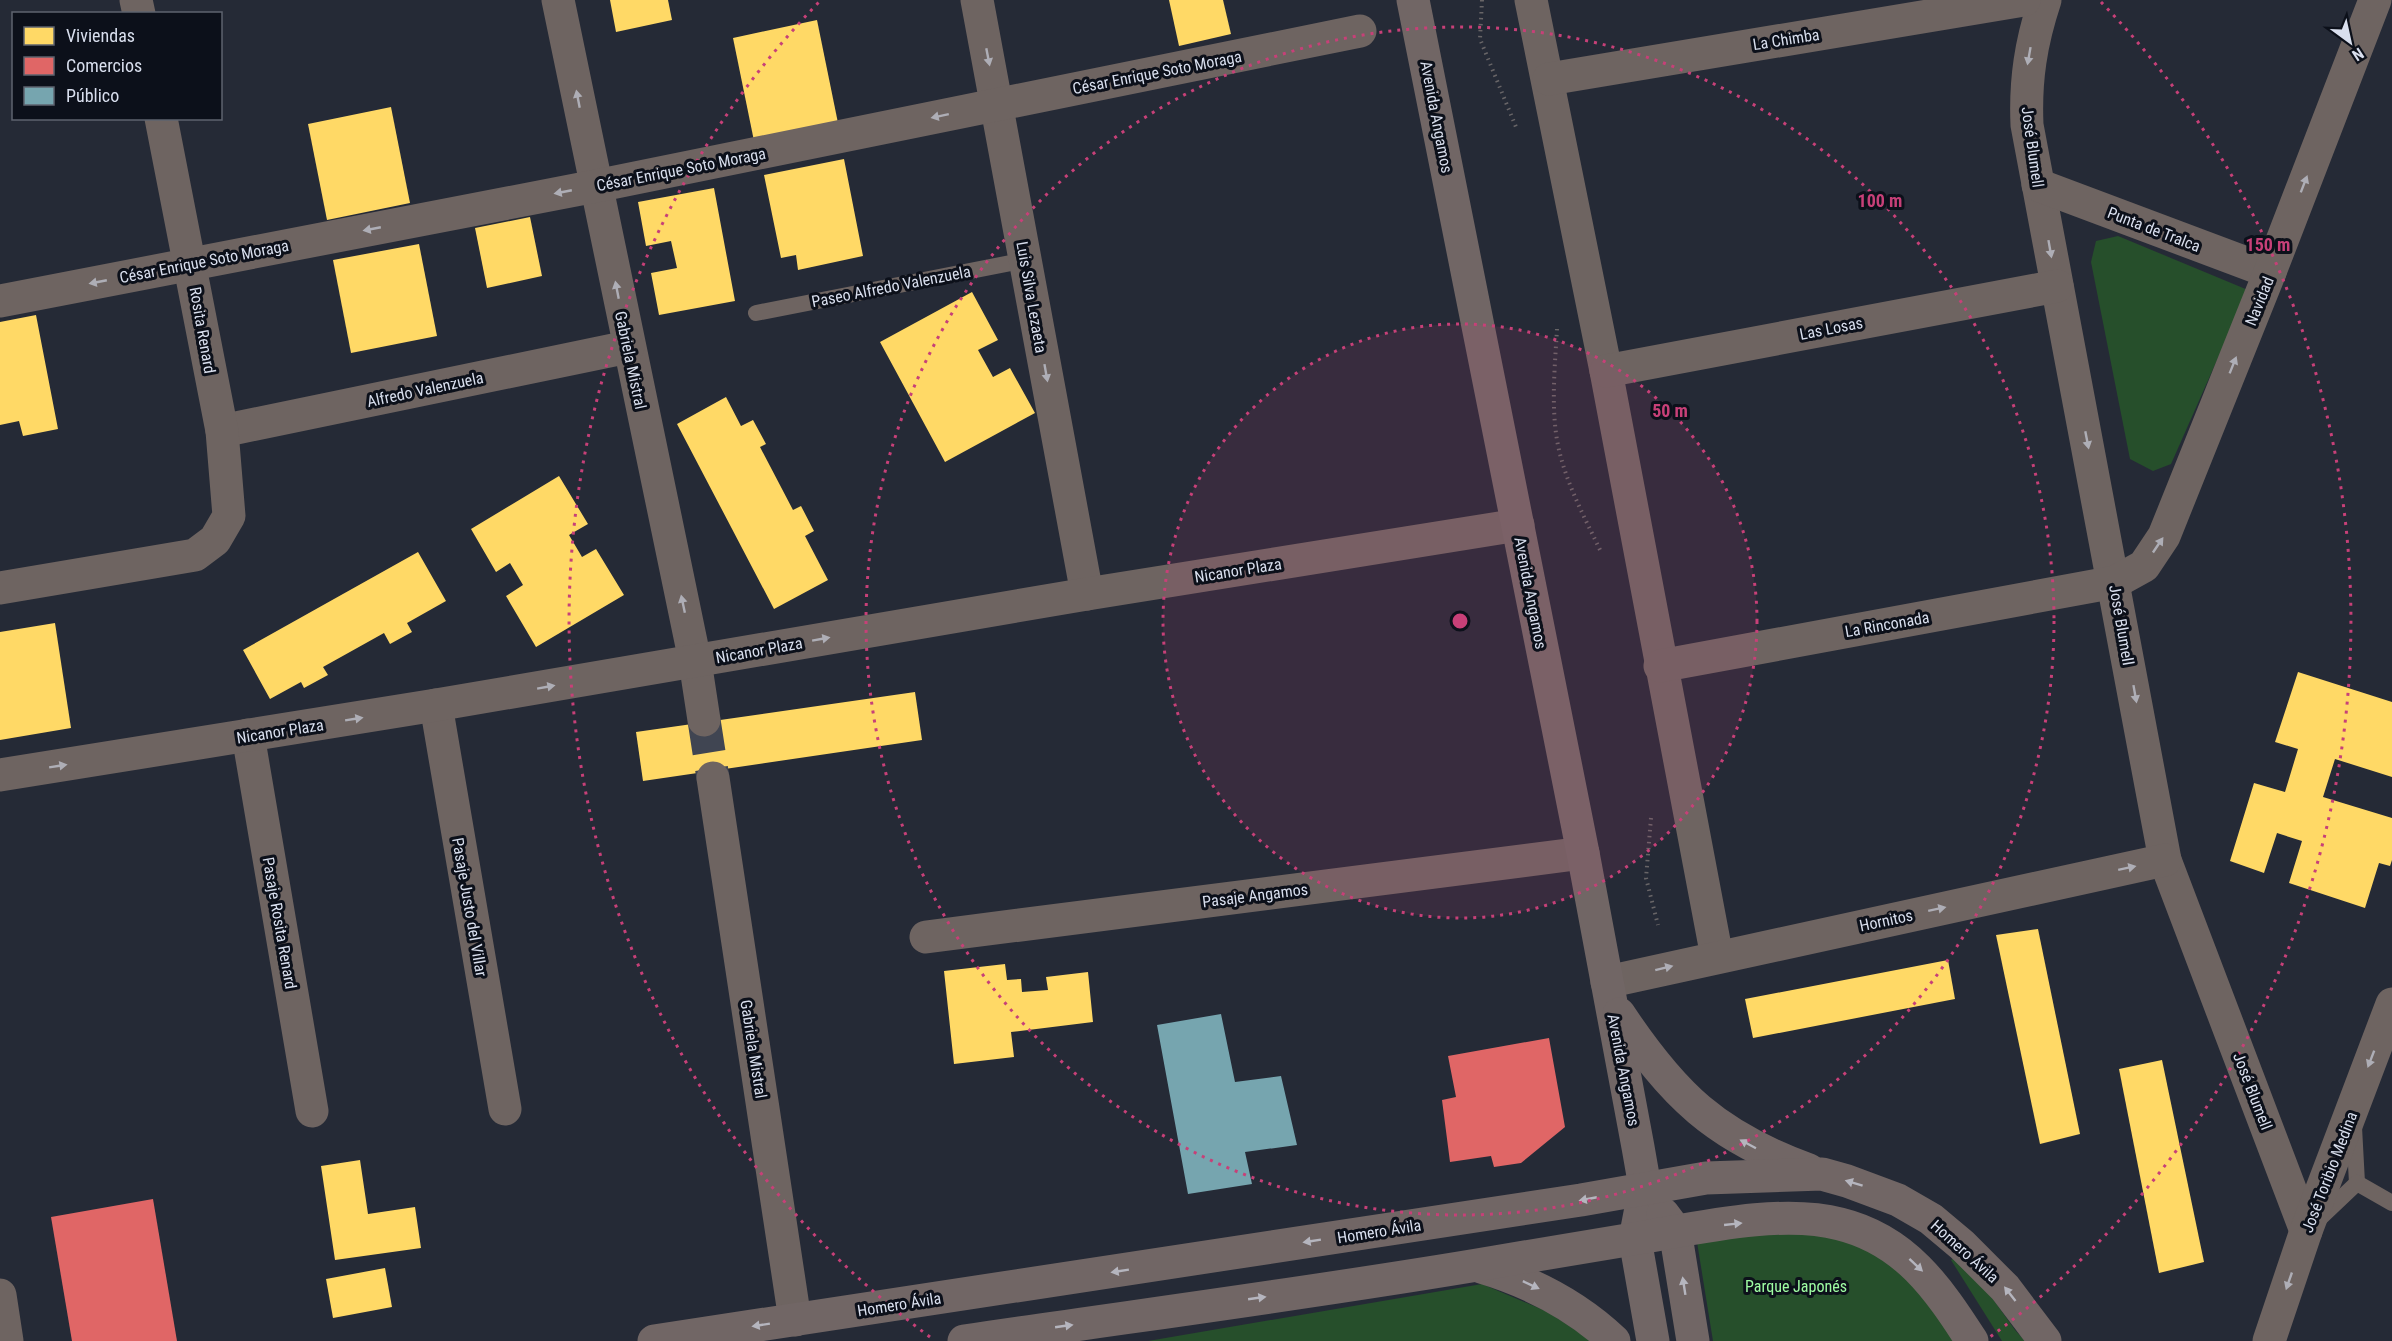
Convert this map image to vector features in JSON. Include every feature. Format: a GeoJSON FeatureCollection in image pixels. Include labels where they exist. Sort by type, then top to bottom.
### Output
{"type":"FeatureCollection","features":[{"type":"Feature","properties":{"kind":"main road","name":"Avenida Angamos"},"geometry":{"type":"LineString","coordinates":[[1413,0],[1584,853],[1646,1187],[1635,1239],[1653,1341]]}},
{"type":"Feature","properties":{"kind":"main road"},"geometry":{"type":"LineString","coordinates":[[1609,992],[1648,1057],[1676,1090],[1709,1120],[1754,1147],[1822,1174]]}},
{"type":"Feature","properties":{"kind":"main road","name":"Homero Ávila"},"geometry":{"type":"LineString","coordinates":[[654,1341],[1581,1200],[1706,1178],[1822,1174],[1866,1186],[1898,1200],[1931,1220],[1962,1245],[2005,1288],[2045,1341]]}},
{"type":"Feature","properties":{"kind":"main road","name":"Avenida Angamos"},"geometry":{"type":"LineString","coordinates":[[1646,1187],[1675,1230],[1692,1341]]}},
{"type":"Feature","properties":{"kind":"main road"},"geometry":{"type":"LineString","coordinates":[[964,1341],[1476,1265],[1635,1239],[1675,1230],[1788,1218],[1838,1223],[1885,1241],[1918,1266],[1938,1289],[1972,1341]]}},
{"type":"Feature","properties":{"kind":"main road"},"geometry":{"type":"LineString","coordinates":[[1476,1265],[1508,1275],[1561,1300],[1595,1323],[1614,1341]]}},
{"type":"Feature","properties":{"kind":"street","name":"Gabriela Mistral"},"geometry":{"type":"LineString","coordinates":[[558,0],[695,661],[704,720]]}},
{"type":"Feature","properties":{"kind":"street","name":"Luis Silva Lezaeta"},"geometry":{"type":"LineString","coordinates":[[977,0],[1087,594]]}},
{"type":"Feature","properties":{"kind":"street"},"geometry":{"type":"LineString","coordinates":[[1531,0],[1549,79],[1606,371],[1660,666],[1717,957]]}},
{"type":"Feature","properties":{"kind":"street","name":"La Chimba"},"geometry":{"type":"LineString","coordinates":[[1549,79],[2024,0]]}},
{"type":"Feature","properties":{"kind":"street","name":"José Blumell"},"geometry":{"type":"LineString","coordinates":[[2045,0],[2034,34],[2025,91],[2027,125],[2115,582],[2165,860],[2306,1231]]}},
{"type":"Feature","properties":{"kind":"street","name":"Navidad"},"geometry":{"type":"LineString","coordinates":[[2115,582],[2144,566],[2164,536],[2270,272],[2374,0]]}},
{"type":"Feature","properties":{"kind":"street","name":"César Enrique Soto Moraga"},"geometry":{"type":"LineString","coordinates":[[0,301],[596,186],[1360,31]]}},
{"type":"Feature","properties":{"kind":"street","name":"Rosita Renard"},"geometry":{"type":"LineString","coordinates":[[0,588],[195,555],[215,540],[229,516],[222,431],[161,120]]}},
{"type":"Feature","properties":{"kind":"street","name":"Punta de Tralca"},"geometry":{"type":"LineString","coordinates":[[2038,185],[2270,272]]}},
{"type":"Feature","properties":{"kind":"street","name":"Las Losas"},"geometry":{"type":"LineString","coordinates":[[1606,371],[2057,286]]}},
{"type":"Feature","properties":{"kind":"street","name":"Alfredo Valenzuela"},"geometry":{"type":"LineString","coordinates":[[222,431],[628,346]]}},
{"type":"Feature","properties":{"kind":"street","name":"Nicanor Plaza"},"geometry":{"type":"LineString","coordinates":[[0,775],[436,705],[1087,594],[1518,525]]}},
{"type":"Feature","properties":{"kind":"street","name":"La Rinconada"},"geometry":{"type":"LineString","coordinates":[[1660,666],[2115,582]]}},
{"type":"Feature","properties":{"kind":"street","name":"Pasaje Justo del Villar"},"geometry":{"type":"LineString","coordinates":[[436,705],[505,1109]]}},
{"type":"Feature","properties":{"kind":"street","name":"Pasaje Rosita Renard"},"geometry":{"type":"LineString","coordinates":[[248,735],[312,1111]]}},
{"type":"Feature","properties":{"kind":"street","name":"Gabriela Mistral"},"geometry":{"type":"LineString","coordinates":[[713,778],[795,1320]]}},
{"type":"Feature","properties":{"kind":"street","name":"Pasaje Angamos"},"geometry":{"type":"LineString","coordinates":[[926,937],[1584,853]]}},
{"type":"Feature","properties":{"kind":"street","name":"Hornitos"},"geometry":{"type":"LineString","coordinates":[[1609,992],[1717,957],[2165,860]]}},
{"type":"Feature","properties":{"kind":"street","name":"José Toribio Medina"},"geometry":{"type":"LineString","coordinates":[[2269,1341],[2306,1231],[2392,1004]]}},
{"type":"Feature","properties":{"kind":"street"},"geometry":{"type":"LineString","coordinates":[[0,1295],[7,1341]]}},
{"type":"Feature","properties":{"kind":"lane","name":"Paseo Alfredo Valenzuela"},"geometry":{"type":"LineString","coordinates":[[756,313],[1026,260]]}},
{"type":"Feature","properties":{"kind":"lane"},"geometry":{"type":"LineString","coordinates":[[2306,1231],[2357,1183],[2353,1108]]}},
{"type":"Feature","properties":{"kind":"lane"},"geometry":{"type":"LineString","coordinates":[[2357,1183],[2392,1203]]}},
{"type":"Feature","properties":{"kind":"path"},"geometry":{"type":"LineString","coordinates":[[1482,0],[1480,39],[1519,133]]}},
{"type":"Feature","properties":{"kind":"path"},"geometry":{"type":"LineString","coordinates":[[1558,321],[1554,375],[1557,440],[1572,490],[1605,563]]}},
{"type":"Feature","properties":{"kind":"path"},"geometry":{"type":"LineString","coordinates":[[1654,806],[1647,841],[1646,878],[1658,925]]}},
{"type":"Feature","properties":{"kind":"green space"},"geometry":{"type":"Polygon","coordinates":[[[2118,236],[2248,290],[2171,464],[2153,471],[2130,459],[2091,262],[2096,241],[2118,236]]]}},
{"type":"Feature","properties":{"kind":"green space","name":"Parque Japonés"},"geometry":{"type":"Polygon","coordinates":[[[1790,1229],[1840,1234],[1903,1265],[1959,1341],[1713,1341],[1697,1242],[1790,1229]]]}},
{"type":"Feature","properties":{"kind":"green space"},"geometry":{"type":"Polygon","coordinates":[[[1961,1254],[2025,1341],[2002,1341],[1951,1260],[1961,1254]]]}},
{"type":"Feature","properties":{"kind":"green space"},"geometry":{"type":"Polygon","coordinates":[[[1482,1284],[1548,1312],[1592,1341],[1148,1341],[1482,1284]]]}},
{"type":"Feature","properties":{"kind":"building: Viviendas"},"geometry":{"type":"Polygon","coordinates":[[[610,0],[668,0],[672,20],[616,32],[610,0]]]}},
{"type":"Feature","properties":{"kind":"building: Viviendas"},"geometry":{"type":"Polygon","coordinates":[[[1169,0],[1223,0],[1231,34],[1179,46],[1169,0]]]}},
{"type":"Feature","properties":{"kind":"building: Viviendas"},"geometry":{"type":"Polygon","coordinates":[[[817,20],[838,123],[754,141],[733,38],[817,20]]]}},
{"type":"Feature","properties":{"kind":"building: Viviendas"},"geometry":{"type":"Polygon","coordinates":[[[391,107],[410,203],[327,220],[308,124],[391,107]]]}},
{"type":"Feature","properties":{"kind":"building: Viviendas"},"geometry":{"type":"Polygon","coordinates":[[[844,159],[863,256],[798,270],[796,255],[781,258],[764,175],[844,159]]]}},
{"type":"Feature","properties":{"kind":"building: Viviendas"},"geometry":{"type":"Polygon","coordinates":[[[714,188],[735,301],[659,315],[651,273],[677,268],[671,241],[646,246],[638,202],[714,188]]]}},
{"type":"Feature","properties":{"kind":"building: Viviendas"},"geometry":{"type":"Polygon","coordinates":[[[530,217],[542,276],[487,288],[475,228],[530,217]]]}},
{"type":"Feature","properties":{"kind":"building: Viviendas"},"geometry":{"type":"Polygon","coordinates":[[[419,244],[437,336],[351,353],[333,260],[419,244]]]}},
{"type":"Feature","properties":{"kind":"building: Viviendas"},"geometry":{"type":"Polygon","coordinates":[[[972,292],[998,340],[978,350],[993,377],[1010,368],[1035,413],[945,462],[880,342],[972,292]]]}},
{"type":"Feature","properties":{"kind":"building: Viviendas"},"geometry":{"type":"Polygon","coordinates":[[[36,315],[58,429],[23,436],[19,421],[0,425],[0,322],[36,315]]]}},
{"type":"Feature","properties":{"kind":"building: Viviendas"},"geometry":{"type":"Polygon","coordinates":[[[726,397],[741,426],[753,420],[766,444],[760,447],[793,510],[801,506],[814,531],[805,536],[828,580],[774,609],[677,424],[726,397]]]}},
{"type":"Feature","properties":{"kind":"building: Viviendas"},"geometry":{"type":"Polygon","coordinates":[[[559,476],[588,524],[569,535],[582,557],[596,549],[624,595],[536,647],[506,596],[523,585],[510,563],[496,572],[471,529],[559,476]]]}},
{"type":"Feature","properties":{"kind":"building: Viviendas"},"geometry":{"type":"Polygon","coordinates":[[[418,552],[446,601],[407,623],[412,632],[390,644],[384,633],[323,667],[328,675],[304,688],[301,682],[270,699],[243,650],[418,552]]]}},
{"type":"Feature","properties":{"kind":"building: Viviendas"},"geometry":{"type":"Polygon","coordinates":[[[55,623],[71,728],[0,740],[0,632],[55,623]]]}},
{"type":"Feature","properties":{"kind":"building: Viviendas"},"geometry":{"type":"Polygon","coordinates":[[[2298,672],[2392,702],[2392,777],[2335,759],[2323,797],[2392,818],[2392,860],[2390,866],[2379,863],[2365,908],[2289,883],[2302,841],[2277,833],[2264,873],[2230,861],[2254,783],[2285,792],[2298,749],[2275,742],[2298,672]]]}},
{"type":"Feature","properties":{"kind":"building: Viviendas"},"geometry":{"type":"Polygon","coordinates":[[[915,692],[922,740],[643,781],[636,732],[915,692]]]}},
{"type":"Feature","properties":{"kind":"building: Viviendas"},"geometry":{"type":"Polygon","coordinates":[[[2038,929],[2080,1134],[2040,1144],[1996,935],[2038,929]]]}},
{"type":"Feature","properties":{"kind":"building: Viviendas"},"geometry":{"type":"Polygon","coordinates":[[[1948,960],[1955,999],[1753,1038],[1745,999],[1948,960]]]}},
{"type":"Feature","properties":{"kind":"building: Viviendas"},"geometry":{"type":"Polygon","coordinates":[[[1005,964],[1007,980],[1021,979],[1022,992],[1048,990],[1046,977],[1088,972],[1093,1022],[1011,1032],[1014,1057],[954,1064],[944,971],[1005,964]]]}},
{"type":"Feature","properties":{"kind":"building: Viviendas"},"geometry":{"type":"Polygon","coordinates":[[[2162,1060],[2204,1262],[2159,1273],[2119,1069],[2162,1060]]]}},
{"type":"Feature","properties":{"kind":"building: Viviendas"},"geometry":{"type":"Polygon","coordinates":[[[360,1160],[368,1214],[415,1207],[421,1248],[335,1260],[321,1166],[360,1160]]]}},
{"type":"Feature","properties":{"kind":"building: Viviendas"},"geometry":{"type":"Polygon","coordinates":[[[385,1268],[392,1307],[333,1318],[326,1279],[385,1268]]]}},
{"type":"Feature","properties":{"kind":"building: Comercios"},"geometry":{"type":"Polygon","coordinates":[[[1549,1038],[1565,1127],[1521,1163],[1494,1167],[1491,1156],[1450,1162],[1442,1100],[1456,1097],[1448,1056],[1549,1038]]]}},
{"type":"Feature","properties":{"kind":"building: Comercios"},"geometry":{"type":"Polygon","coordinates":[[[153,1199],[177,1341],[72,1341],[51,1217],[153,1199]]]}},
{"type":"Feature","properties":{"kind":"building: Público"},"geometry":{"type":"Polygon","coordinates":[[[1221,1014],[1235,1082],[1281,1076],[1297,1145],[1245,1152],[1252,1184],[1188,1194],[1157,1025],[1221,1014]]]}},
{"type":"Feature","properties":{"kind":"tunnel"},"geometry":{"type":"LineString","coordinates":[[704,720],[713,778]]}}]}
